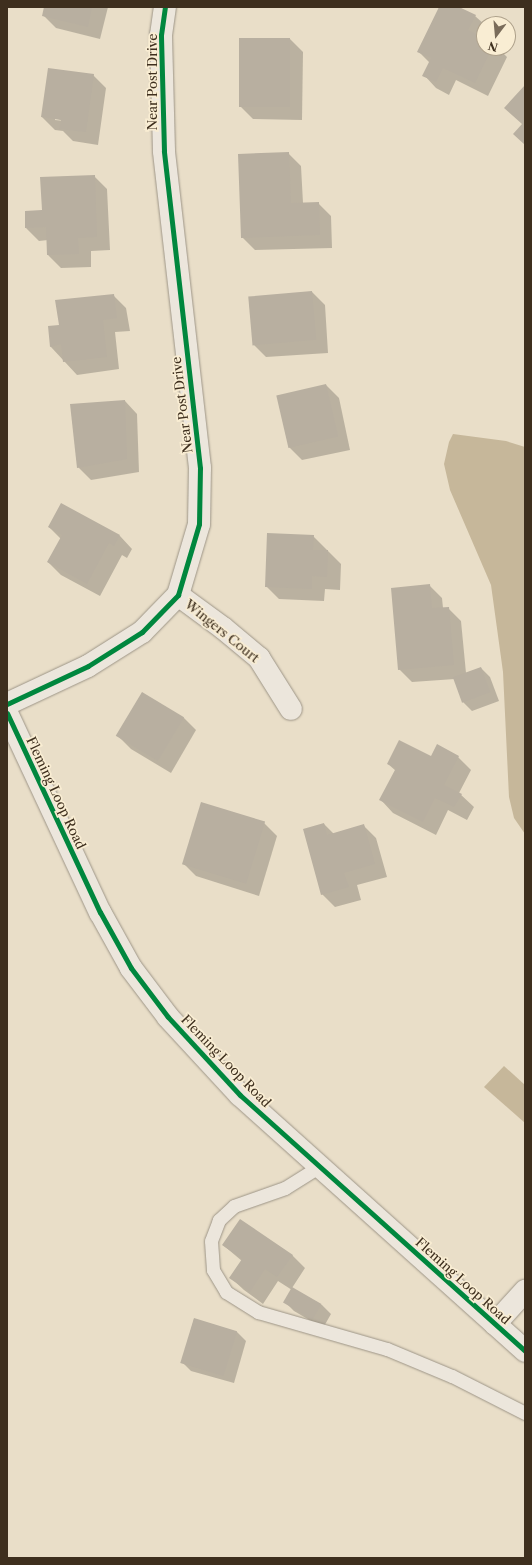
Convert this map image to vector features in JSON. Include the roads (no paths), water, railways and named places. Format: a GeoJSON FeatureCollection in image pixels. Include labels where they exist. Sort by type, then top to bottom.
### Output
{"type":"FeatureCollection","features":[{"type":"Feature","properties":{"kind":"street","name":"Near Post Drive"},"geometry":{"type":"LineString","coordinates":[[7,704],[88,666],[142,632],[178,595],[199,524],[200,468],[164,151],[161,35],[165,7]]}},
{"type":"Feature","properties":{"kind":"street","name":"Wingers Court"},"geometry":{"type":"LineString","coordinates":[[178,595],[223,628],[259,658],[291,709]]}},
{"type":"Feature","properties":{"kind":"street","name":"Fleming Loop Road"},"geometry":{"type":"LineString","coordinates":[[7,713],[100,912],[131,968],[168,1017],[240,1095],[525,1352]]}},
{"type":"Feature","properties":{"kind":"street"},"geometry":{"type":"LineString","coordinates":[[495,1324],[525,1291]]}},
{"type":"Feature","properties":{"kind":"lane"},"geometry":{"type":"LineString","coordinates":[[320,1166],[285,1188],[234,1206],[220,1220],[211,1241],[213,1270],[226,1292],[258,1312],[387,1349],[452,1376],[525,1413]]}}]}
